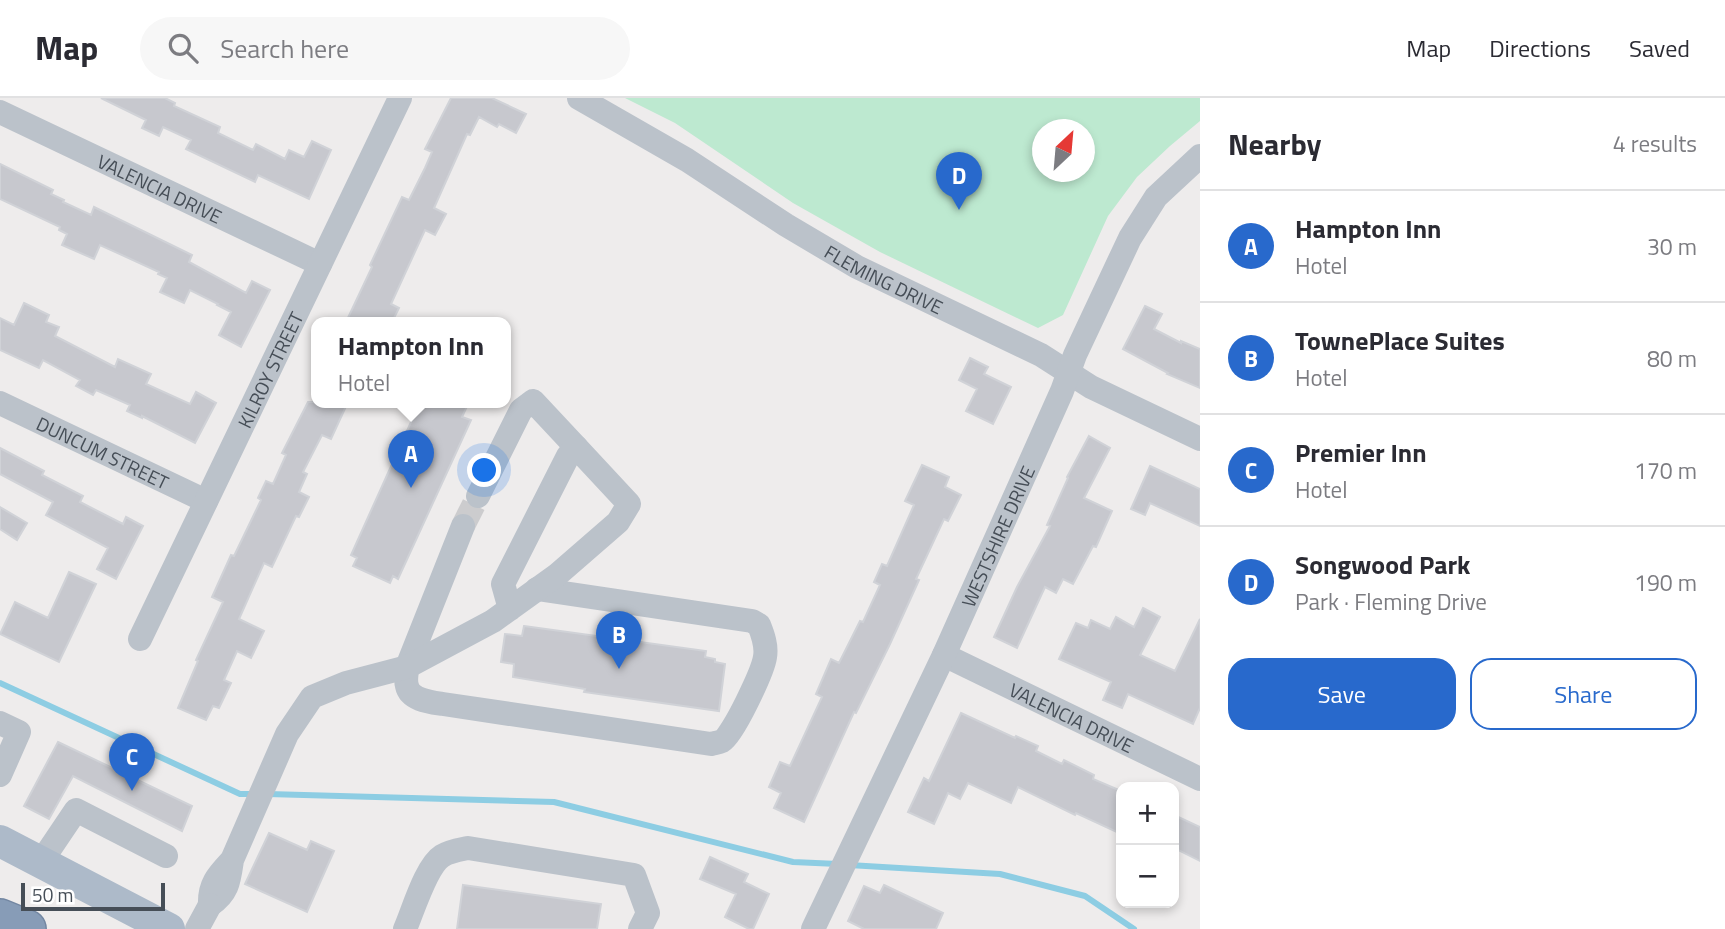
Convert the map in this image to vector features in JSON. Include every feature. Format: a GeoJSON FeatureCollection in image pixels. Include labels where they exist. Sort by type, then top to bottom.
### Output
{"type":"FeatureCollection","features":[{"type":"Feature","properties":{"kind":"highway"},"geometry":{"type":"LineString","coordinates":[[0,918],[27,929]]}},
{"type":"Feature","properties":{"kind":"main road"},"geometry":{"type":"LineString","coordinates":[[0,841],[169,929]]}},
{"type":"Feature","properties":{"kind":"street","name":"KILROY STREET"},"geometry":{"type":"LineString","coordinates":[[140,639],[400,98]]}},
{"type":"Feature","properties":{"kind":"street","name":"FLEMING DRIVE"},"geometry":{"type":"LineString","coordinates":[[579,98],[687,160],[786,225],[857,267],[1041,355],[1091,387],[1200,439]]}},
{"type":"Feature","properties":{"kind":"street","name":"VALENCIA DRIVE"},"geometry":{"type":"LineString","coordinates":[[0,112],[320,264]]}},
{"type":"Feature","properties":{"kind":"street","name":"WESTSHIRE DRIVE"},"geometry":{"type":"LineString","coordinates":[[813,929],[944,655],[1130,238],[1156,197],[1200,156]]}},
{"type":"Feature","properties":{"kind":"street"},"geometry":{"type":"LineString","coordinates":[[197,929],[210,905],[209,893],[218,876],[232,860],[288,734],[312,697],[346,683],[407,667],[493,621],[557,575],[618,523],[629,504],[533,401],[521,410],[478,496]]}},
{"type":"Feature","properties":{"kind":"street","name":"DUNCUM STREET"},"geometry":{"type":"LineString","coordinates":[[0,403],[206,501]]}},
{"type":"Feature","properties":{"kind":"street"},"geometry":{"type":"LineString","coordinates":[[510,609],[503,584],[568,456],[576,446]]}},
{"type":"Feature","properties":{"kind":"street"},"geometry":{"type":"LineString","coordinates":[[464,526],[407,667],[407,686],[411,694],[423,700],[443,704],[711,744],[723,741],[733,728],[763,668],[766,655],[764,638],[758,625],[751,621],[537,589]]}},
{"type":"Feature","properties":{"kind":"street","name":"VALENCIA DRIVE"},"geometry":{"type":"LineString","coordinates":[[944,655],[1200,779]]}},
{"type":"Feature","properties":{"kind":"street"},"geometry":{"type":"LineString","coordinates":[[0,723],[19,732],[0,775]]}},
{"type":"Feature","properties":{"kind":"street"},"geometry":{"type":"LineString","coordinates":[[41,863],[76,810],[166,856]]}},
{"type":"Feature","properties":{"kind":"street"},"geometry":{"type":"LineString","coordinates":[[405,929],[431,865],[453,850],[468,848],[634,875],[648,913],[640,929]]}},
{"type":"Feature","properties":{"kind":"green space"},"geometry":{"type":"Polygon","coordinates":[[[625,98],[1200,98],[1200,121],[1137,177],[1108,216],[1063,315],[1038,328],[880,252],[793,203],[675,123],[625,98]]]}},
{"type":"Feature","properties":{"kind":"building"},"geometry":{"type":"Polygon","coordinates":[[[101,98],[165,98],[175,103],[174,106],[220,127],[218,133],[253,150],[256,144],[285,159],[289,150],[304,157],[312,141],[331,150],[309,199],[258,175],[255,182],[186,149],[191,140],[163,127],[159,136],[142,128],[146,120],[101,98]]]}},
{"type":"Feature","properties":{"kind":"building"},"geometry":{"type":"Polygon","coordinates":[[[451,98],[492,98],[526,114],[516,133],[479,117],[470,135],[467,134],[434,208],[446,214],[435,235],[425,230],[391,304],[399,308],[394,317],[348,317],[402,197],[409,200],[425,168],[432,152],[425,149],[451,98]]]}},
{"type":"Feature","properties":{"kind":"building"},"geometry":{"type":"Polygon","coordinates":[[[0,164],[53,190],[51,194],[64,200],[63,202],[91,215],[94,207],[192,255],[189,262],[246,293],[252,281],[270,290],[241,347],[219,335],[231,312],[218,304],[190,290],[184,303],[160,292],[167,278],[100,245],[94,259],[62,245],[67,234],[59,230],[60,227],[0,199],[0,164]]]}},
{"type":"Feature","properties":{"kind":"building"},"geometry":{"type":"Polygon","coordinates":[[[24,303],[49,315],[46,322],[59,327],[55,336],[115,367],[118,359],[151,374],[146,384],[190,404],[196,392],[216,403],[195,443],[127,411],[130,405],[96,390],[93,395],[76,386],[80,380],[43,360],[39,368],[0,350],[0,318],[14,325],[24,303]]]}},
{"type":"Feature","properties":{"kind":"building"},"geometry":{"type":"Polygon","coordinates":[[[1145,306],[1162,314],[1154,329],[1200,349],[1200,388],[1167,374],[1123,349],[1145,306]]]}},
{"type":"Feature","properties":{"kind":"building"},"geometry":{"type":"Polygon","coordinates":[[[970,358],[988,367],[984,374],[1011,387],[993,424],[966,411],[977,389],[959,380],[970,358]]]}},
{"type":"Feature","properties":{"kind":"building"},"geometry":{"type":"Polygon","coordinates":[[[308,402],[311,402],[311,408],[345,408],[331,439],[322,435],[303,472],[307,474],[299,492],[309,497],[299,517],[296,516],[272,567],[264,563],[239,619],[264,631],[251,658],[237,651],[224,680],[231,683],[219,708],[213,706],[206,720],[178,708],[198,661],[196,660],[223,602],[212,597],[261,500],[258,498],[266,481],[273,484],[286,455],[282,453],[308,402]]]}},
{"type":"Feature","properties":{"kind":"building"},"geometry":{"type":"Polygon","coordinates":[[[417,408],[466,408],[462,417],[471,420],[398,579],[393,576],[390,583],[353,566],[357,558],[351,555],[417,408]]]}},
{"type":"Feature","properties":{"kind":"building"},"geometry":{"type":"Polygon","coordinates":[[[1089,436],[1110,448],[1084,498],[1112,511],[1096,547],[1093,546],[1073,584],[1063,579],[1056,593],[1045,587],[1017,648],[994,637],[1050,526],[1047,525],[1067,477],[1089,436]]]}},
{"type":"Feature","properties":{"kind":"building"},"geometry":{"type":"Polygon","coordinates":[[[0,448],[44,471],[42,475],[83,496],[80,502],[123,524],[126,517],[143,526],[116,579],[97,569],[108,548],[46,515],[53,502],[0,474],[0,448]]]}},
{"type":"Feature","properties":{"kind":"building"},"geometry":{"type":"Polygon","coordinates":[[[922,465],[949,477],[945,487],[961,495],[948,521],[944,519],[890,644],[856,713],[854,712],[804,822],[774,808],[781,793],[769,787],[780,762],[790,766],[822,697],[816,694],[831,659],[839,663],[860,621],[863,622],[880,585],[874,582],[882,564],[887,566],[914,505],[905,501],[922,465]]]}},
{"type":"Feature","properties":{"kind":"building"},"geometry":{"type":"Polygon","coordinates":[[[1150,466],[1200,489],[1200,526],[1150,503],[1145,515],[1131,509],[1150,466]]]}},
{"type":"Feature","properties":{"kind":"building"},"geometry":{"type":"Polygon","coordinates":[[[0,507],[27,523],[17,540],[0,529],[0,507]]]}},
{"type":"Feature","properties":{"kind":"building"},"geometry":{"type":"Polygon","coordinates":[[[69,572],[96,584],[59,662],[0,634],[15,602],[48,618],[69,572]]]}},
{"type":"Feature","properties":{"kind":"building"},"geometry":{"type":"Polygon","coordinates":[[[1143,608],[1160,617],[1140,655],[1175,671],[1200,619],[1200,708],[1193,724],[1128,694],[1122,708],[1103,700],[1111,682],[1059,659],[1076,623],[1088,628],[1091,620],[1110,629],[1116,617],[1134,627],[1143,608]]]}},
{"type":"Feature","properties":{"kind":"building"},"geometry":{"type":"Polygon","coordinates":[[[524,626],[706,651],[705,657],[725,664],[719,711],[584,692],[585,689],[513,677],[514,664],[501,662],[505,634],[522,636],[524,626]]]}},
{"type":"Feature","properties":{"kind":"building"},"geometry":{"type":"Polygon","coordinates":[[[961,713],[1038,746],[1036,751],[1062,764],[1064,760],[1094,775],[1093,779],[1116,789],[1116,832],[1018,787],[1011,803],[968,783],[960,799],[948,793],[934,824],[908,812],[924,778],[929,781],[961,713]]]}},
{"type":"Feature","properties":{"kind":"building"},"geometry":{"type":"Polygon","coordinates":[[[58,742],[192,806],[182,831],[73,776],[49,819],[24,806],[58,742]]]}},
{"type":"Feature","properties":{"kind":"building"},"geometry":{"type":"Polygon","coordinates":[[[1179,817],[1200,827],[1200,861],[1179,850],[1179,817]]]}},
{"type":"Feature","properties":{"kind":"building"},"geometry":{"type":"Polygon","coordinates":[[[269,833],[307,850],[311,841],[334,851],[307,912],[245,884],[269,833]]]}},
{"type":"Feature","properties":{"kind":"building"},"geometry":{"type":"Polygon","coordinates":[[[710,857],[748,874],[744,882],[769,894],[753,929],[725,917],[736,894],[700,879],[710,857]]]}},
{"type":"Feature","properties":{"kind":"building"},"geometry":{"type":"Polygon","coordinates":[[[463,885],[601,904],[597,929],[457,929],[463,885]]]}},
{"type":"Feature","properties":{"kind":"building"},"geometry":{"type":"Polygon","coordinates":[[[884,885],[943,913],[936,929],[864,929],[848,921],[864,886],[880,893],[884,885]]]}},
{"type":"Feature","properties":{"kind":"waterway"},"geometry":{"type":"LineString","coordinates":[[0,683],[240,794],[254,794]]}},
{"type":"Feature","properties":{"kind":"waterway"},"geometry":{"type":"LineString","coordinates":[[268,794],[554,802],[793,862],[838,864]]}},
{"type":"Feature","properties":{"kind":"waterway"},"geometry":{"type":"LineString","coordinates":[[849,865],[1000,874],[1085,896],[1134,929]]}},
{"type":"Feature","properties":{"kind":"tunnel"},"geometry":{"type":"LineString","coordinates":[[463,526],[478,496]]}},
{"type":"Feature","properties":{"kind":"place","name":"Songwood Park"},"geometry":{"type":"Point","coordinates":[959,210]}},
{"type":"Feature","properties":{"kind":"place","name":"Hampton Inn"},"geometry":{"type":"Point","coordinates":[411,488]}},
{"type":"Feature","properties":{"kind":"place","name":"TownePlace Suites"},"geometry":{"type":"Point","coordinates":[619,669]}},
{"type":"Feature","properties":{"kind":"place","name":"Premier Inn"},"geometry":{"type":"Point","coordinates":[132,791]}}]}
